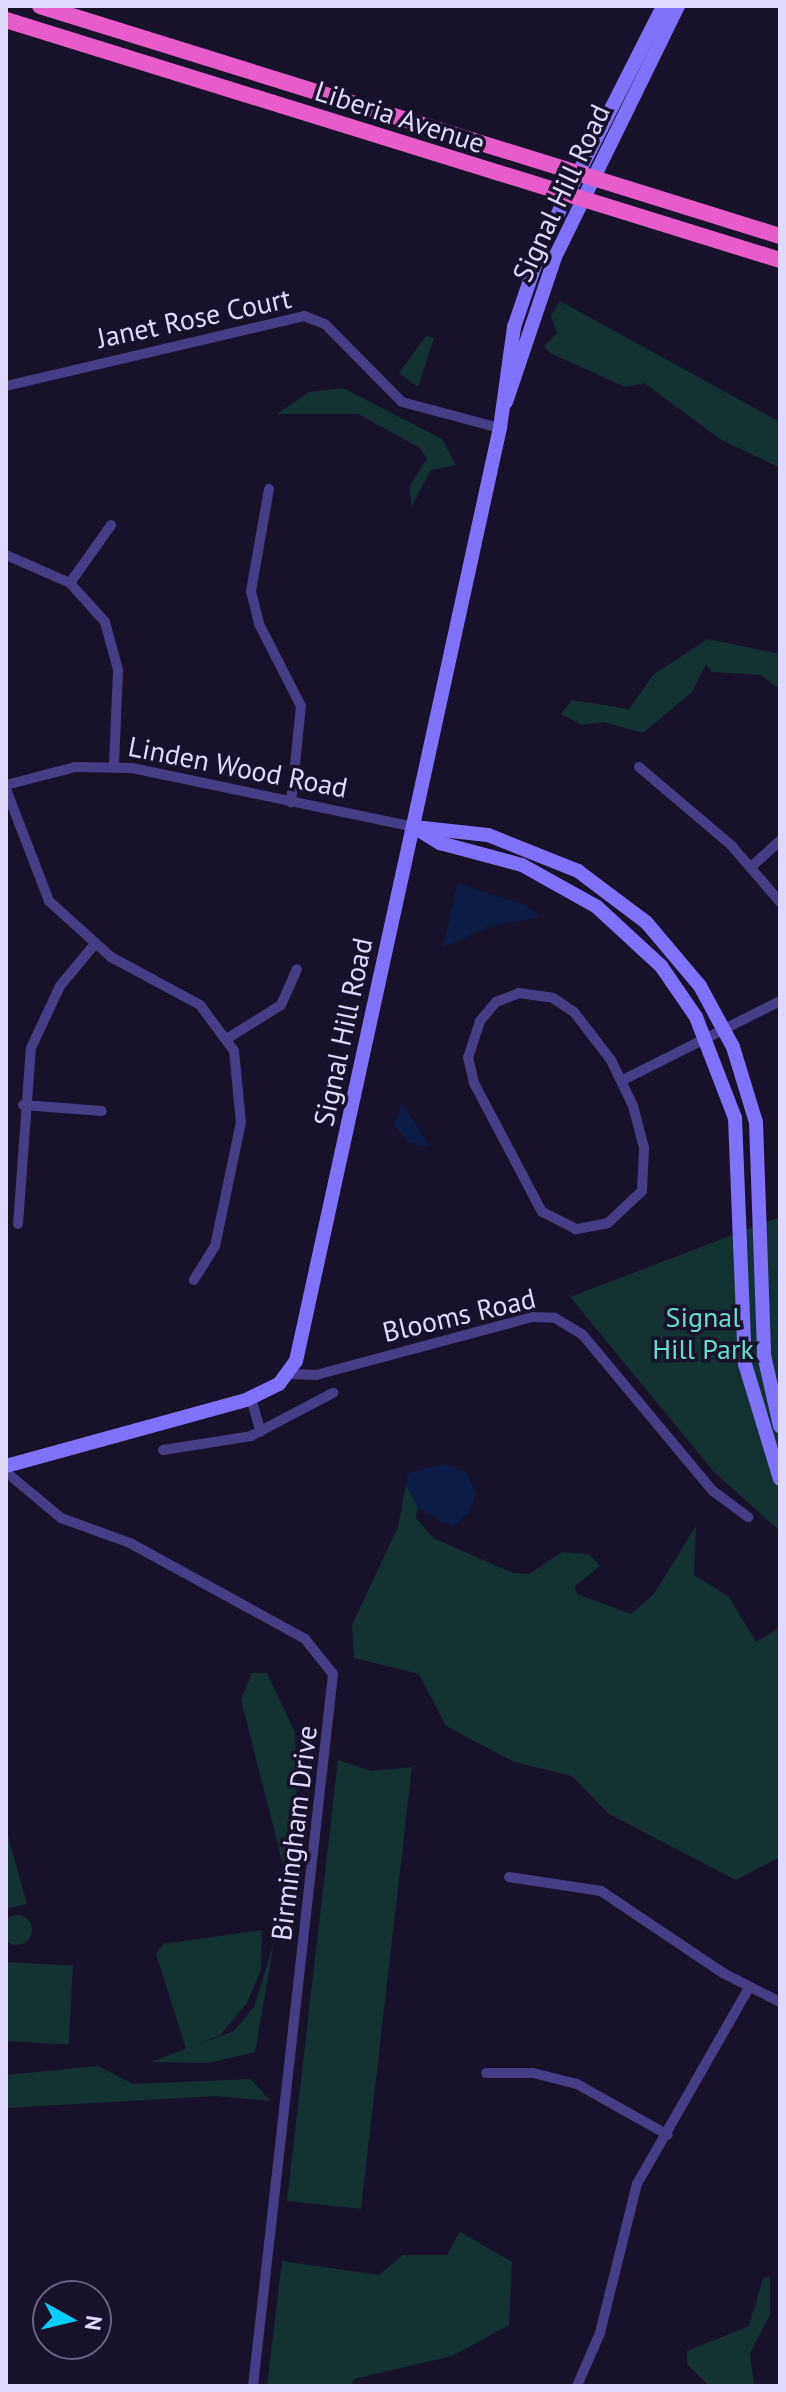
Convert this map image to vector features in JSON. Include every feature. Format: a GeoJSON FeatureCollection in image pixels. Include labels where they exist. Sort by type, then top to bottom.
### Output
{"type":"FeatureCollection","features":[{"type":"Feature","properties":{"kind":"highway","name":"Liberia Avenue"},"geometry":{"type":"LineString","coordinates":[[40,6],[584,180],[780,236]]}},
{"type":"Feature","properties":{"kind":"highway","name":"Liberia Avenue"},"geometry":{"type":"LineString","coordinates":[[6,20],[574,199],[780,260]]}},
{"type":"Feature","properties":{"kind":"main road","name":"Signal Hill Road"},"geometry":{"type":"LineString","coordinates":[[584,180],[664,6]]}},
{"type":"Feature","properties":{"kind":"main road"},"geometry":{"type":"LineString","coordinates":[[653,59],[664,6]]}},
{"type":"Feature","properties":{"kind":"main road","name":"Signal Hill Road"},"geometry":{"type":"LineString","coordinates":[[288,1374],[302,1347],[504,406],[574,199],[653,59],[678,6]]}},
{"type":"Feature","properties":{"kind":"main road"},"geometry":{"type":"LineString","coordinates":[[414,827],[499,838],[600,886],[668,944],[725,1029],[747,1085],[760,1150],[763,1339],[780,1426]]}},
{"type":"Feature","properties":{"kind":"main road"},"geometry":{"type":"LineString","coordinates":[[414,827],[440,843],[533,870],[597,907],[661,966],[707,1038],[740,1149],[745,1364],[780,1479]]}},
{"type":"Feature","properties":{"kind":"main road"},"geometry":{"type":"LineString","coordinates":[[6,1466],[251,1398],[288,1374]]}},
{"type":"Feature","properties":{"kind":"street","name":"Janet Rose Court"},"geometry":{"type":"LineString","coordinates":[[6,386],[304,316],[325,324],[402,402],[500,428]]}},
{"type":"Feature","properties":{"kind":"street"},"geometry":{"type":"LineString","coordinates":[[269,489],[251,591],[259,624],[301,706],[303,742],[291,802]]}},
{"type":"Feature","properties":{"kind":"street"},"geometry":{"type":"LineString","coordinates":[[70,583],[111,525]]}},
{"type":"Feature","properties":{"kind":"street"},"geometry":{"type":"LineString","coordinates":[[6,555],[70,583],[96,607],[116,652],[114,766]]}},
{"type":"Feature","properties":{"kind":"street","name":"Linden Wood Road"},"geometry":{"type":"LineString","coordinates":[[6,787],[114,766],[414,827]]}},
{"type":"Feature","properties":{"kind":"street"},"geometry":{"type":"LineString","coordinates":[[639,767],[752,866],[780,902]]}},
{"type":"Feature","properties":{"kind":"street"},"geometry":{"type":"LineString","coordinates":[[6,787],[45,894],[94,945],[184,993],[228,1038],[240,1074],[241,1122],[215,1246],[194,1280]]}},
{"type":"Feature","properties":{"kind":"street"},"geometry":{"type":"LineString","coordinates":[[752,866],[780,841]]}},
{"type":"Feature","properties":{"kind":"street"},"geometry":{"type":"LineString","coordinates":[[18,1224],[23,1105],[39,1024],[94,945]]}},
{"type":"Feature","properties":{"kind":"street"},"geometry":{"type":"LineString","coordinates":[[228,1038],[281,1005],[297,969]]}},
{"type":"Feature","properties":{"kind":"street"},"geometry":{"type":"LineString","coordinates":[[542,995],[574,1012],[623,1080],[644,1148],[642,1191],[608,1223],[564,1226],[535,1204],[505,1132],[474,1083],[468,1058],[473,1035],[496,1002],[542,995]]}},
{"type":"Feature","properties":{"kind":"street"},"geometry":{"type":"LineString","coordinates":[[623,1080],[780,1001]]}},
{"type":"Feature","properties":{"kind":"street"},"geometry":{"type":"LineString","coordinates":[[23,1105],[102,1111]]}},
{"type":"Feature","properties":{"kind":"street","name":"Blooms Road"},"geometry":{"type":"LineString","coordinates":[[288,1374],[316,1375],[532,1317],[555,1318],[582,1334],[713,1491],[748,1517]]}},
{"type":"Feature","properties":{"kind":"street"},"geometry":{"type":"LineString","coordinates":[[163,1450],[261,1432],[333,1393]]}},
{"type":"Feature","properties":{"kind":"street"},"geometry":{"type":"LineString","coordinates":[[251,1398],[261,1432]]}},
{"type":"Feature","properties":{"kind":"street","name":"Birmingham Drive"},"geometry":{"type":"LineString","coordinates":[[6,1472],[61,1518],[130,1543],[305,1639],[333,1674],[253,2386]]}},
{"type":"Feature","properties":{"kind":"street"},"geometry":{"type":"LineString","coordinates":[[509,1877],[601,1891],[749,1988],[780,2002]]}},
{"type":"Feature","properties":{"kind":"street"},"geometry":{"type":"LineString","coordinates":[[577,2386],[600,2333],[629,2205],[749,1988]]}},
{"type":"Feature","properties":{"kind":"street"},"geometry":{"type":"LineString","coordinates":[[486,2073],[533,2073],[577,2084],[668,2135]]}},
{"type":"Feature","properties":{"kind":"green space"},"geometry":{"type":"Polygon","coordinates":[[[560,301],[780,422],[780,468],[720,439],[644,383],[625,387],[550,353],[544,346],[557,333],[551,316],[560,301]]]}},
{"type":"Feature","properties":{"kind":"green space"},"geometry":{"type":"Polygon","coordinates":[[[426,336],[434,338],[418,387],[399,373],[426,336]]]}},
{"type":"Feature","properties":{"kind":"green space"},"geometry":{"type":"Polygon","coordinates":[[[343,388],[442,439],[456,465],[431,470],[412,506],[409,487],[427,459],[420,448],[358,414],[277,414],[309,392],[343,388]]]}},
{"type":"Feature","properties":{"kind":"green space"},"geometry":{"type":"Polygon","coordinates":[[[708,639],[780,654],[780,689],[761,675],[712,672],[706,664],[692,692],[643,733],[603,722],[582,725],[561,714],[572,700],[629,709],[654,674],[708,639]]]}},
{"type":"Feature","properties":{"kind":"green space","name":"Signal Hill Park"},"geometry":{"type":"Polygon","coordinates":[[[780,1217],[780,1531],[714,1472],[570,1297],[780,1217]]]}},
{"type":"Feature","properties":{"kind":"green space"},"geometry":{"type":"Polygon","coordinates":[[[406,1485],[418,1503],[416,1518],[433,1538],[513,1573],[529,1574],[562,1552],[589,1554],[600,1566],[575,1586],[577,1594],[631,1614],[654,1594],[696,1526],[694,1575],[729,1597],[756,1642],[780,1627],[780,1857],[736,1880],[609,1814],[572,1776],[514,1762],[446,1726],[419,1674],[354,1658],[352,1625],[398,1527],[406,1485]]]}},
{"type":"Feature","properties":{"kind":"green space"},"geometry":{"type":"Polygon","coordinates":[[[252,1673],[267,1673],[295,1732],[297,1823],[283,1865],[241,1699],[252,1673]]]}},
{"type":"Feature","properties":{"kind":"green space"},"geometry":{"type":"Polygon","coordinates":[[[338,1760],[371,1771],[412,1767],[361,2209],[287,2201],[338,1760]]]}},
{"type":"Feature","properties":{"kind":"green space"},"geometry":{"type":"Polygon","coordinates":[[[6,1829],[27,1904],[6,1909],[6,1829]]]}},
{"type":"Feature","properties":{"kind":"green space"},"geometry":{"type":"Polygon","coordinates":[[[17,1915],[28,1919],[32,1930],[28,1941],[17,1945],[6,1941],[2,1930],[6,1919],[17,1915]]]}},
{"type":"Feature","properties":{"kind":"green space"},"geometry":{"type":"Polygon","coordinates":[[[262,1930],[261,1970],[247,2003],[220,2035],[186,2049],[156,1954],[163,1944],[262,1930]]]}},
{"type":"Feature","properties":{"kind":"green space"},"geometry":{"type":"Polygon","coordinates":[[[274,1943],[255,2052],[209,2063],[150,2062],[234,2031],[254,2007],[274,1943]]]}},
{"type":"Feature","properties":{"kind":"green space"},"geometry":{"type":"Polygon","coordinates":[[[6,1962],[73,1966],[69,2044],[6,2041],[6,1962]]]}},
{"type":"Feature","properties":{"kind":"green space"},"geometry":{"type":"Polygon","coordinates":[[[98,2066],[133,2084],[251,2079],[270,2101],[217,2096],[6,2108],[6,2075],[98,2066]]]}},
{"type":"Feature","properties":{"kind":"green space"},"geometry":{"type":"Polygon","coordinates":[[[460,2232],[512,2262],[509,2325],[452,2356],[354,2379],[351,2386],[267,2386],[282,2261],[379,2275],[403,2255],[447,2255],[460,2232]]]}},
{"type":"Feature","properties":{"kind":"green space"},"geometry":{"type":"Polygon","coordinates":[[[770,2277],[770,2315],[750,2353],[754,2386],[709,2386],[687,2364],[687,2351],[749,2326],[763,2278],[770,2277]]]}},
{"type":"Feature","properties":{"kind":"water"},"geometry":{"type":"Polygon","coordinates":[[[457,884],[525,905],[540,917],[487,927],[443,948],[457,884]]]}},
{"type":"Feature","properties":{"kind":"water"},"geometry":{"type":"Polygon","coordinates":[[[402,1103],[428,1148],[408,1142],[394,1125],[402,1103]]]}},
{"type":"Feature","properties":{"kind":"water"},"geometry":{"type":"Polygon","coordinates":[[[445,1464],[467,1473],[476,1493],[470,1512],[452,1527],[418,1508],[406,1485],[408,1473],[445,1464]]]}}]}
